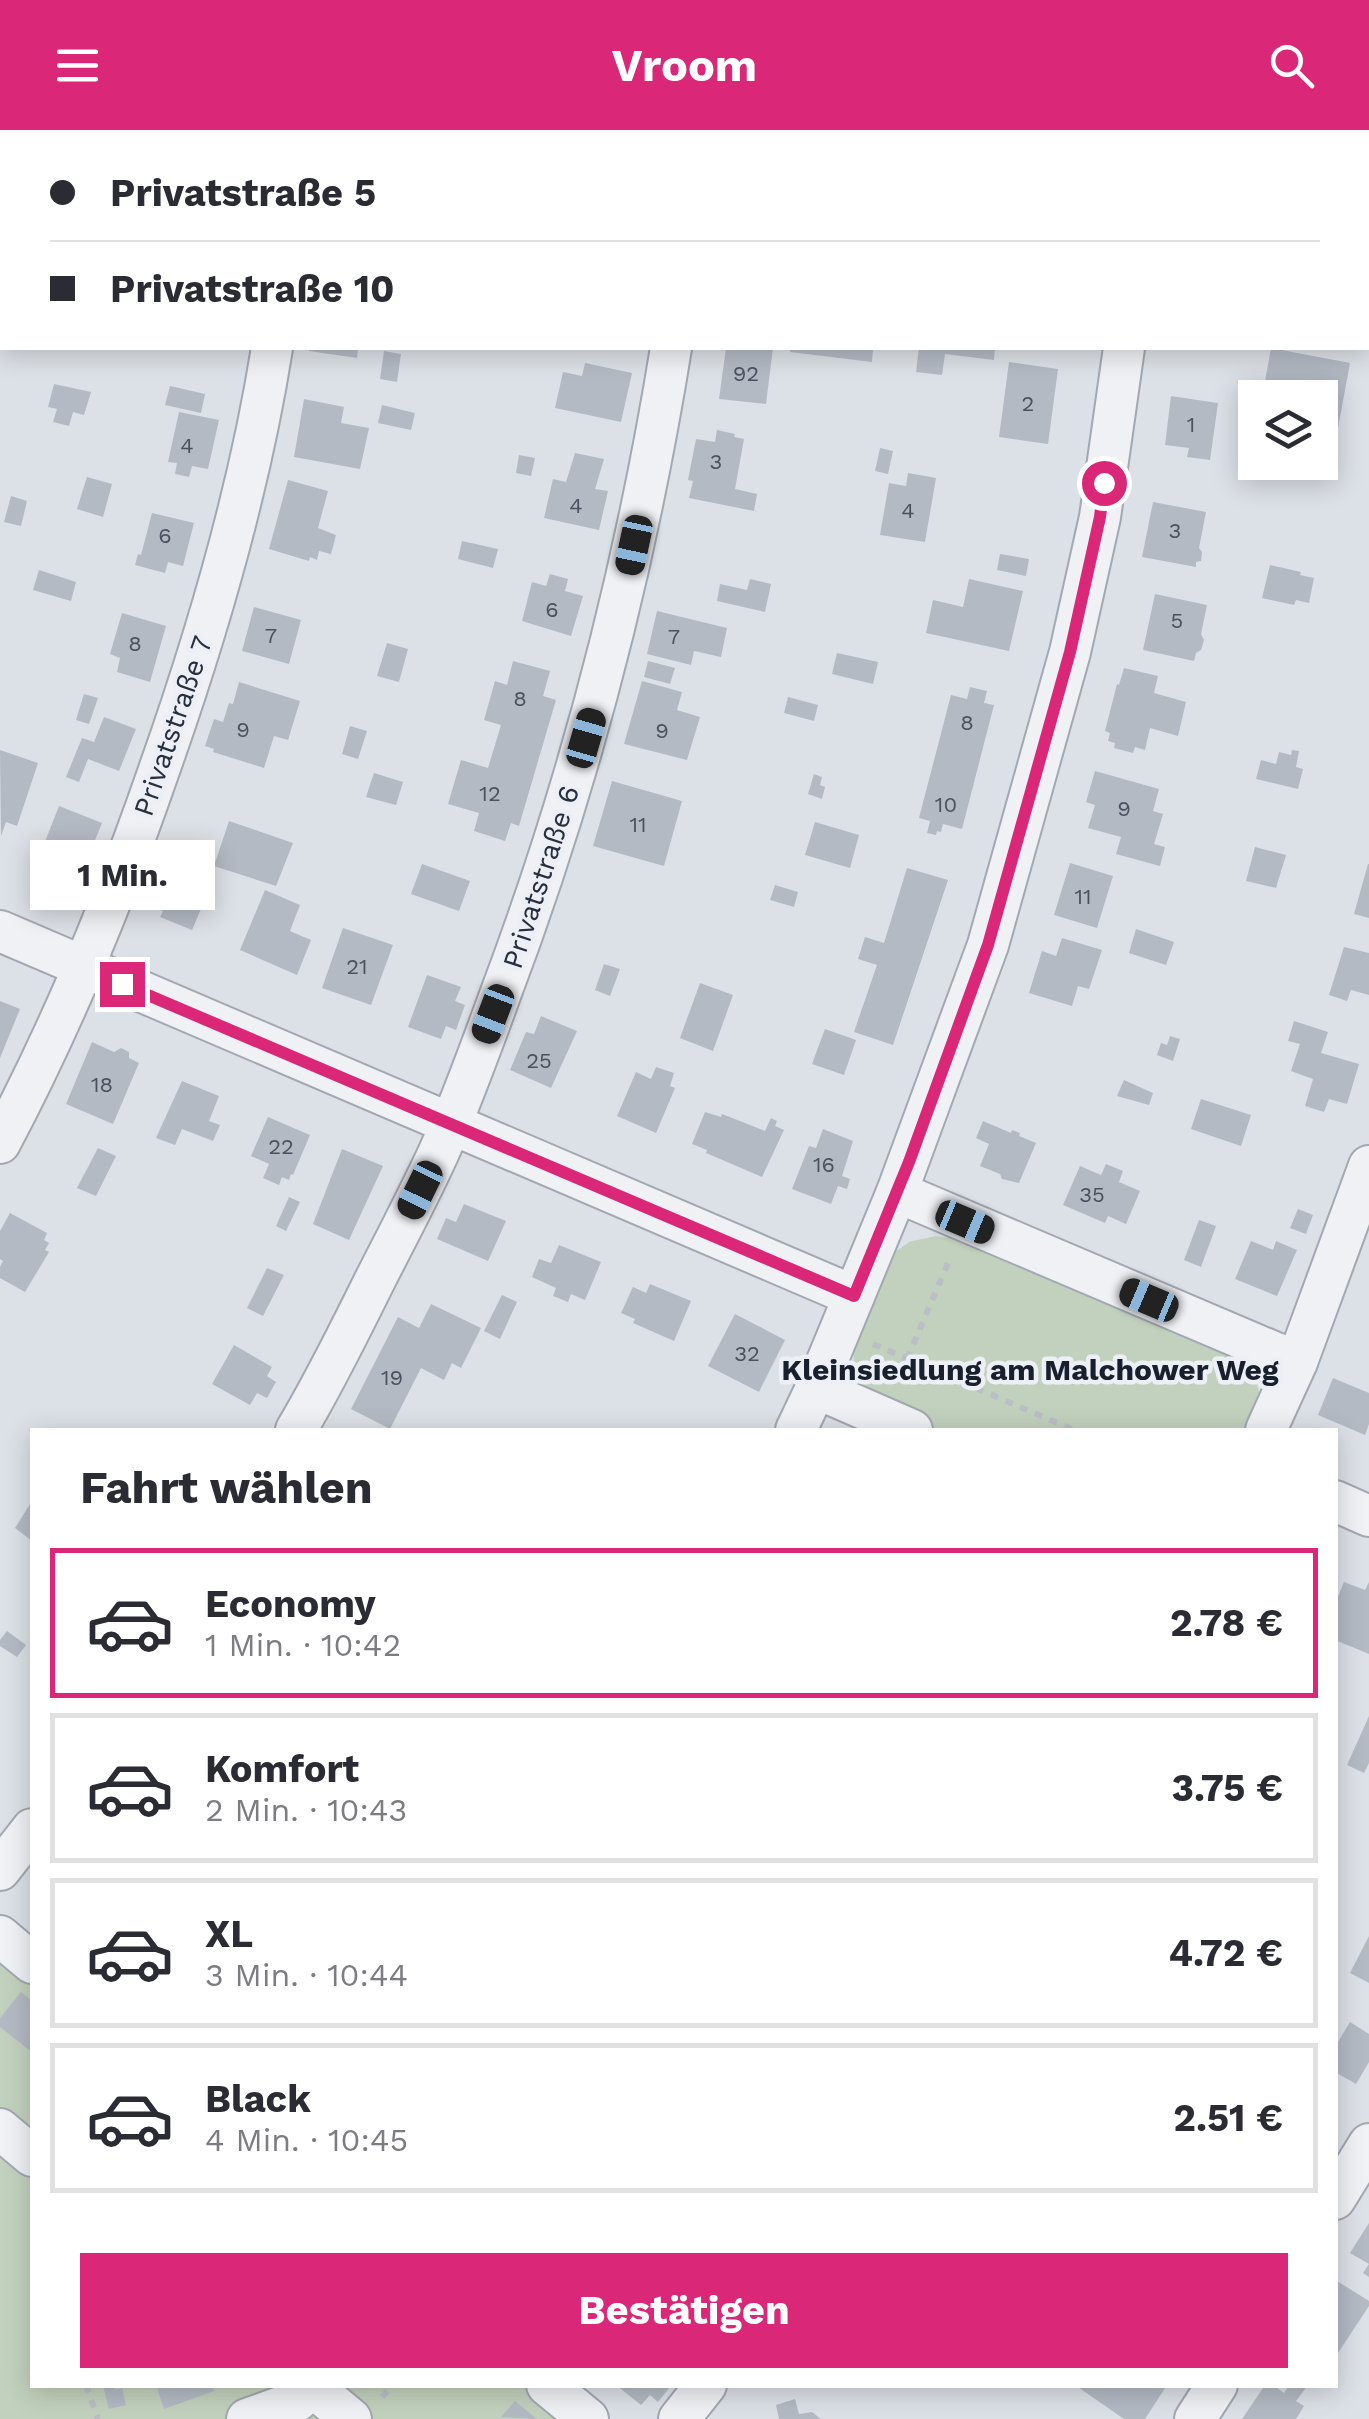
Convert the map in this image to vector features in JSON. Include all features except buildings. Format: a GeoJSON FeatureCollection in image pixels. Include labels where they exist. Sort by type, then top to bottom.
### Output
{"type":"FeatureCollection","features":[{"type":"Feature","properties":{"kind":"street","name":"Privatstraße 7"},"geometry":{"type":"LineString","coordinates":[[0,1143],[85,968],[134,842],[211,615],[241,501],[272,350]]}},
{"type":"Feature","properties":{"kind":"street","name":"Privatstraße 6"},"geometry":{"type":"LineString","coordinates":[[297,1428],[368,1295],[451,1124],[533,908],[596,702],[628,576],[671,350]]}},
{"type":"Feature","properties":{"kind":"street"},"geometry":{"type":"LineString","coordinates":[[797,1428],[897,1192],[988,945],[1070,652],[1100,517],[1124,350]]}},
{"type":"Feature","properties":{"kind":"street"},"geometry":{"type":"LineString","coordinates":[[0,931],[854,1296]]}},
{"type":"Feature","properties":{"kind":"street"},"geometry":{"type":"LineString","coordinates":[[1267,1428],[1296,1362],[1369,1166]]}},
{"type":"Feature","properties":{"kind":"street"},"geometry":{"type":"LineString","coordinates":[[897,1192],[1296,1362]]}},
{"type":"Feature","properties":{"kind":"street"},"geometry":{"type":"LineString","coordinates":[[816,1388],[907,1428]]}},
{"type":"Feature","properties":{"kind":"street"},"geometry":{"type":"LineString","coordinates":[[1338,1502],[1369,1516]]}},
{"type":"Feature","properties":{"kind":"street"},"geometry":{"type":"LineString","coordinates":[[0,1870],[30,1832]]}},
{"type":"Feature","properties":{"kind":"street"},"geometry":{"type":"LineString","coordinates":[[0,1936],[30,1961]]}},
{"type":"Feature","properties":{"kind":"street"},"geometry":{"type":"LineString","coordinates":[[0,2129],[30,2154]]}},
{"type":"Feature","properties":{"kind":"street"},"geometry":{"type":"LineString","coordinates":[[1338,2194],[1369,2144]]}},
{"type":"Feature","properties":{"kind":"street"},"geometry":{"type":"LineString","coordinates":[[247,2419],[297,2401],[309,2388]]}},
{"type":"Feature","properties":{"kind":"street"},"geometry":{"type":"LineString","coordinates":[[313,2388],[351,2419]]}},
{"type":"Feature","properties":{"kind":"street"},"geometry":{"type":"LineString","coordinates":[[551,2388],[588,2419]]}},
{"type":"Feature","properties":{"kind":"street"},"geometry":{"type":"LineString","coordinates":[[679,2419],[704,2388]]}},
{"type":"Feature","properties":{"kind":"street"},"geometry":{"type":"LineString","coordinates":[[1195,2419],[1215,2388]]}},
{"type":"Feature","properties":{"kind":"path"},"geometry":{"type":"LineString","coordinates":[[907,1358],[965,1222]]}},
{"type":"Feature","properties":{"kind":"path"},"geometry":{"type":"LineString","coordinates":[[861,1339],[1069,1428]]}},
{"type":"Feature","properties":{"kind":"path"},"geometry":{"type":"LineString","coordinates":[[87,2388],[98,2419]]}},
{"type":"Feature","properties":{"kind":"green space"},"geometry":{"type":"Polygon","coordinates":[[[935,1236],[950,1238],[1241,1362],[1258,1387],[1253,1428],[922,1428],[868,1396],[854,1366],[853,1342],[883,1268],[909,1242],[935,1236]]]}},
{"type":"Feature","properties":{"kind":"green space"},"geometry":{"type":"Polygon","coordinates":[[[0,1953],[30,1978],[30,2388],[528,2388],[566,2419],[0,2419],[0,1953]]]}},
{"type":"Feature","properties":{"kind":"district","name":"Kleinsiedlung am Malchower Weg"},"geometry":{"type":"Point","coordinates":[1030,1369]}},
{"type":"Feature","properties":{"kind":"route"},"geometry":{"type":"LineString","coordinates":[[122,984],[854,1296],[909,1162],[988,945],[1070,652],[1104,483]]}}]}
